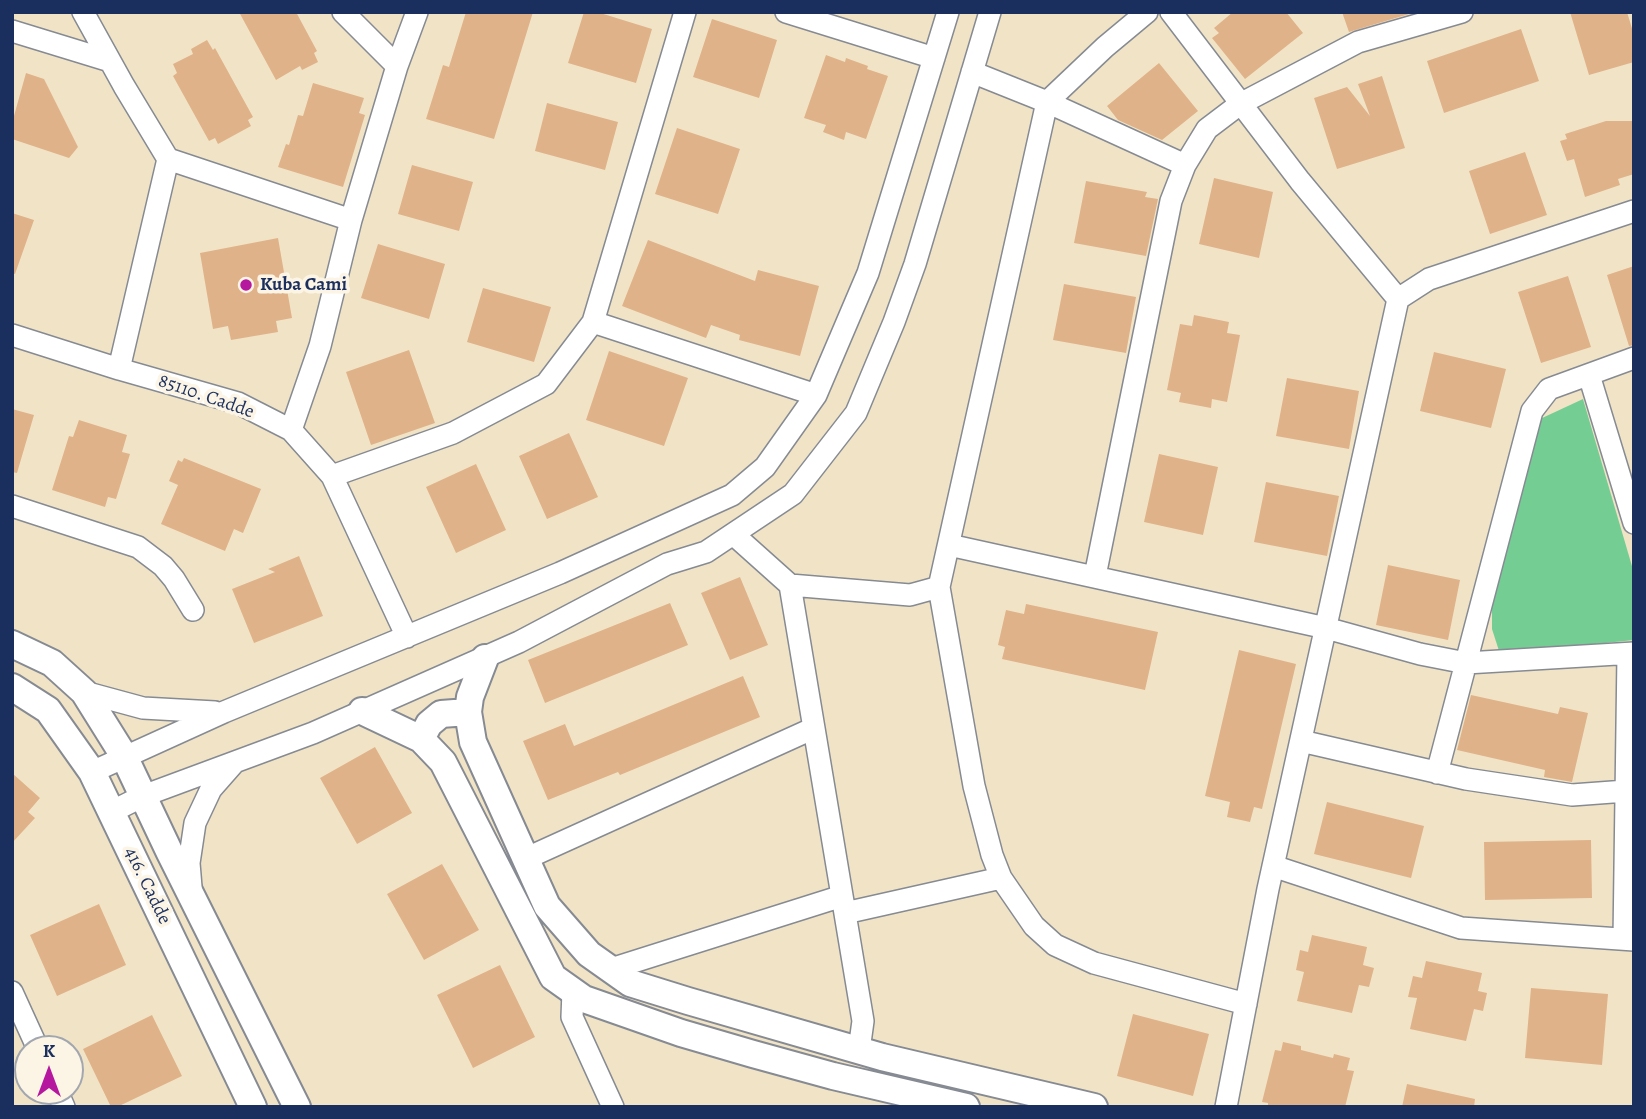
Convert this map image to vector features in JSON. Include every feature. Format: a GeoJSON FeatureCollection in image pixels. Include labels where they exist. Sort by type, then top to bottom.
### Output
{"type":"FeatureCollection","features":[{"type":"Feature","properties":{"kind":"main road"},"geometry":{"type":"LineString","coordinates":[[12,644],[52,663],[84,692],[124,756],[297,1107]]}},
{"type":"Feature","properties":{"kind":"main road"},"geometry":{"type":"LineString","coordinates":[[485,657],[470,697],[468,712],[472,742],[547,905],[589,954],[630,983],[859,1050],[1094,1107]]}},
{"type":"Feature","properties":{"kind":"main road","name":"416. Cadde"},"geometry":{"type":"LineString","coordinates":[[12,687],[48,710],[92,772],[253,1107]]}},
{"type":"Feature","properties":{"kind":"main road"},"geometry":{"type":"LineString","coordinates":[[362,711],[421,739],[443,762],[553,977],[584,999],[681,1033],[833,1076],[966,1107]]}},
{"type":"Feature","properties":{"kind":"main road"},"geometry":{"type":"LineString","coordinates":[[421,739],[429,724],[441,714],[468,712]]}},
{"type":"Feature","properties":{"kind":"street"},"geometry":{"type":"LineString","coordinates":[[83,12],[168,159],[351,220]]}},
{"type":"Feature","properties":{"kind":"street"},"geometry":{"type":"LineString","coordinates":[[342,12],[397,65]]}},
{"type":"Feature","properties":{"kind":"street"},"geometry":{"type":"LineString","coordinates":[[291,430],[320,346],[351,220],[397,65],[417,12]]}},
{"type":"Feature","properties":{"kind":"street"},"geometry":{"type":"LineString","coordinates":[[332,476],[453,433],[546,384],[593,322],[685,12]]}},
{"type":"Feature","properties":{"kind":"street"},"geometry":{"type":"LineString","coordinates":[[786,12],[934,58]]}},
{"type":"Feature","properties":{"kind":"street"},"geometry":{"type":"LineString","coordinates":[[92,772],[224,712],[560,573],[732,495],[765,467],[816,395],[868,273],[948,12]]}},
{"type":"Feature","properties":{"kind":"street"},"geometry":{"type":"LineString","coordinates":[[111,812],[143,796],[362,711],[519,642],[667,564],[706,552],[793,494],[856,413],[894,322],[915,264],[990,12]]}},
{"type":"Feature","properties":{"kind":"street"},"geometry":{"type":"LineString","coordinates":[[1147,12],[1047,102],[939,587],[974,786],[992,855],[1001,878],[1034,926],[1055,945],[1094,962],[1246,1004]]}},
{"type":"Feature","properties":{"kind":"street"},"geometry":{"type":"LineString","coordinates":[[1171,12],[1300,181],[1398,299]]}},
{"type":"Feature","properties":{"kind":"street"},"geometry":{"type":"LineString","coordinates":[[1095,576],[1171,201],[1185,165],[1207,129],[1240,104],[1358,42],[1462,12]]}},
{"type":"Feature","properties":{"kind":"street"},"geometry":{"type":"LineString","coordinates":[[12,31],[110,61]]}},
{"type":"Feature","properties":{"kind":"street"},"geometry":{"type":"LineString","coordinates":[[972,72],[1047,102],[1185,165]]}},
{"type":"Feature","properties":{"kind":"street"},"geometry":{"type":"LineString","coordinates":[[119,369],[168,159]]}},
{"type":"Feature","properties":{"kind":"street"},"geometry":{"type":"LineString","coordinates":[[1226,1107],[1273,866],[1398,299],[1429,279],[1634,211]]}},
{"type":"Feature","properties":{"kind":"street"},"geometry":{"type":"LineString","coordinates":[[593,322],[816,395]]}},
{"type":"Feature","properties":{"kind":"street","name":"85110. Cadde"},"geometry":{"type":"LineString","coordinates":[[12,335],[238,403],[291,430],[332,476],[407,637]]}},
{"type":"Feature","properties":{"kind":"street"},"geometry":{"type":"LineString","coordinates":[[1437,773],[1532,411],[1549,389],[1634,358]]}},
{"type":"Feature","properties":{"kind":"street"},"geometry":{"type":"LineString","coordinates":[[1590,374],[1634,523]]}},
{"type":"Feature","properties":{"kind":"street"},"geometry":{"type":"LineString","coordinates":[[12,506],[111,536],[138,547],[163,566],[193,610]]}},
{"type":"Feature","properties":{"kind":"street"},"geometry":{"type":"LineString","coordinates":[[733,534],[790,585],[910,595],[939,587]]}},
{"type":"Feature","properties":{"kind":"street"},"geometry":{"type":"LineString","coordinates":[[949,545],[1326,628],[1420,654],[1466,663],[1631,654],[1626,791],[1629,940],[1461,928],[1273,866]]}},
{"type":"Feature","properties":{"kind":"street"},"geometry":{"type":"LineString","coordinates":[[790,585],[863,1021],[859,1050]]}},
{"type":"Feature","properties":{"kind":"street"},"geometry":{"type":"LineString","coordinates":[[84,692],[143,708],[224,712]]}},
{"type":"Feature","properties":{"kind":"street"},"geometry":{"type":"LineString","coordinates":[[527,858],[814,728]]}},
{"type":"Feature","properties":{"kind":"street"},"geometry":{"type":"LineString","coordinates":[[1301,741],[1437,773],[1572,795],[1626,791]]}},
{"type":"Feature","properties":{"kind":"street"},"geometry":{"type":"LineString","coordinates":[[195,903],[189,863],[195,823],[211,789],[237,761]]}},
{"type":"Feature","properties":{"kind":"street"},"geometry":{"type":"LineString","coordinates":[[611,969],[844,905],[1001,878]]}},
{"type":"Feature","properties":{"kind":"street"},"geometry":{"type":"LineString","coordinates":[[573,991],[572,1017],[612,1107]]}},
{"type":"Feature","properties":{"kind":"street"},"geometry":{"type":"LineString","coordinates":[[12,992],[32,1035]]}},
{"type":"Feature","properties":{"kind":"green space"},"geometry":{"type":"Polygon","coordinates":[[[1583,399],[1634,573],[1634,640],[1500,654],[1492,629],[1492,606],[1540,419],[1583,399]]]}},
{"type":"Feature","properties":{"kind":"building"},"geometry":{"type":"Polygon","coordinates":[[[239,12],[296,12],[317,51],[314,53],[318,62],[302,70],[300,66],[276,80],[239,12]]]}},
{"type":"Feature","properties":{"kind":"building"},"geometry":{"type":"Polygon","coordinates":[[[466,12],[533,12],[494,139],[426,119],[443,65],[449,67],[466,12]]]}},
{"type":"Feature","properties":{"kind":"building"},"geometry":{"type":"Polygon","coordinates":[[[584,12],[597,12],[652,29],[636,83],[568,63],[584,12]]]}},
{"type":"Feature","properties":{"kind":"building"},"geometry":{"type":"Polygon","coordinates":[[[1233,12],[1286,12],[1303,33],[1245,79],[1212,38],[1219,33],[1214,28],[1233,12]]]}},
{"type":"Feature","properties":{"kind":"building"},"geometry":{"type":"Polygon","coordinates":[[[1342,12],[1408,12],[1409,14],[1349,32],[1342,12]]]}},
{"type":"Feature","properties":{"kind":"building"},"geometry":{"type":"Polygon","coordinates":[[[1570,12],[1627,12],[1634,35],[1634,62],[1589,75],[1570,12]]]}},
{"type":"Feature","properties":{"kind":"building"},"geometry":{"type":"Polygon","coordinates":[[[712,19],[777,40],[759,98],[693,77],[712,19]]]}},
{"type":"Feature","properties":{"kind":"building"},"geometry":{"type":"Polygon","coordinates":[[[1521,29],[1539,81],[1444,113],[1427,61],[1521,29]]]}},
{"type":"Feature","properties":{"kind":"building"},"geometry":{"type":"Polygon","coordinates":[[[207,40],[213,50],[215,48],[253,117],[248,120],[251,126],[218,144],[215,138],[209,141],[173,76],[177,73],[173,64],[193,54],[191,49],[207,40]]]}},
{"type":"Feature","properties":{"kind":"building"},"geometry":{"type":"Polygon","coordinates":[[[826,55],[845,62],[846,58],[888,76],[866,139],[846,132],[844,140],[823,132],[826,125],[804,118],[826,55]]]}},
{"type":"Feature","properties":{"kind":"building"},"geometry":{"type":"Polygon","coordinates":[[[1159,63],[1198,111],[1162,140],[1118,120],[1107,106],[1159,63]]]}},
{"type":"Feature","properties":{"kind":"building"},"geometry":{"type":"Polygon","coordinates":[[[26,73],[44,79],[78,147],[69,158],[12,139],[12,123],[26,73]]]}},
{"type":"Feature","properties":{"kind":"building"},"geometry":{"type":"Polygon","coordinates":[[[1382,76],[1405,148],[1337,169],[1314,98],[1347,87],[1370,116],[1358,84],[1382,76]]]}},
{"type":"Feature","properties":{"kind":"building"},"geometry":{"type":"Polygon","coordinates":[[[313,83],[364,98],[359,113],[365,115],[343,187],[278,167],[286,144],[289,145],[298,115],[303,116],[313,83]]]}},
{"type":"Feature","properties":{"kind":"building"},"geometry":{"type":"Polygon","coordinates":[[[547,103],[618,122],[605,170],[535,151],[547,103]]]}},
{"type":"Feature","properties":{"kind":"building"},"geometry":{"type":"Polygon","coordinates":[[[1606,121],[1634,121],[1634,174],[1618,179],[1620,185],[1585,197],[1574,159],[1567,161],[1560,141],[1567,139],[1565,134],[1606,121]]]}},
{"type":"Feature","properties":{"kind":"building"},"geometry":{"type":"Polygon","coordinates":[[[677,128],[740,149],[718,214],[655,194],[677,128]]]}},
{"type":"Feature","properties":{"kind":"building"},"geometry":{"type":"Polygon","coordinates":[[[1525,152],[1547,215],[1490,234],[1469,171],[1525,152]]]}},
{"type":"Feature","properties":{"kind":"building"},"geometry":{"type":"Polygon","coordinates":[[[412,165],[473,182],[459,231],[398,214],[412,165]]]}},
{"type":"Feature","properties":{"kind":"building"},"geometry":{"type":"Polygon","coordinates":[[[1214,178],[1273,192],[1259,258],[1199,244],[1214,178]]]}},
{"type":"Feature","properties":{"kind":"building"},"geometry":{"type":"Polygon","coordinates":[[[1086,181],[1147,192],[1145,197],[1158,199],[1146,256],[1074,243],[1086,181]]]}},
{"type":"Feature","properties":{"kind":"building"},"geometry":{"type":"Polygon","coordinates":[[[12,213],[34,220],[15,274],[12,273],[12,213]]]}},
{"type":"Feature","properties":{"kind":"building","name":"Kuba Cami"},"geometry":{"type":"Polygon","coordinates":[[[278,238],[292,318],[276,321],[278,332],[231,340],[228,326],[213,329],[200,253],[278,238]]]}},
{"type":"Feature","properties":{"kind":"building"},"geometry":{"type":"Polygon","coordinates":[[[648,240],[755,281],[758,270],[819,286],[800,356],[739,340],[740,335],[711,325],[706,338],[622,306],[648,240]]]}},
{"type":"Feature","properties":{"kind":"building"},"geometry":{"type":"Polygon","coordinates":[[[378,244],[445,264],[429,319],[361,298],[378,244]]]}},
{"type":"Feature","properties":{"kind":"building"},"geometry":{"type":"Polygon","coordinates":[[[1634,266],[1634,345],[1629,346],[1607,275],[1634,266]]]}},
{"type":"Feature","properties":{"kind":"building"},"geometry":{"type":"Polygon","coordinates":[[[1568,276],[1591,347],[1541,363],[1518,292],[1568,276]]]}},
{"type":"Feature","properties":{"kind":"building"},"geometry":{"type":"Polygon","coordinates":[[[1064,284],[1136,297],[1126,353],[1053,340],[1064,284]]]}},
{"type":"Feature","properties":{"kind":"building"},"geometry":{"type":"Polygon","coordinates":[[[483,288],[551,307],[534,362],[467,342],[483,288]]]}},
{"type":"Feature","properties":{"kind":"building"},"geometry":{"type":"Polygon","coordinates":[[[1194,315],[1229,322],[1227,333],[1240,335],[1227,402],[1212,399],[1211,408],[1179,402],[1181,393],[1167,390],[1180,324],[1192,326],[1194,315]]]}},
{"type":"Feature","properties":{"kind":"building"},"geometry":{"type":"Polygon","coordinates":[[[409,350],[435,423],[371,445],[346,372],[409,350]]]}},
{"type":"Feature","properties":{"kind":"building"},"geometry":{"type":"Polygon","coordinates":[[[609,351],[688,378],[664,446],[586,420],[609,351]]]}},
{"type":"Feature","properties":{"kind":"building"},"geometry":{"type":"Polygon","coordinates":[[[1434,352],[1506,369],[1491,428],[1420,411],[1434,352]]]}},
{"type":"Feature","properties":{"kind":"building"},"geometry":{"type":"Polygon","coordinates":[[[1287,378],[1359,391],[1349,449],[1276,436],[1287,378]]]}},
{"type":"Feature","properties":{"kind":"building"},"geometry":{"type":"Polygon","coordinates":[[[12,409],[34,415],[17,473],[12,472],[12,409]]]}},
{"type":"Feature","properties":{"kind":"building"},"geometry":{"type":"Polygon","coordinates":[[[79,420],[127,435],[122,452],[130,454],[116,499],[108,497],[105,507],[52,490],[69,436],[73,437],[79,420]]]}},
{"type":"Feature","properties":{"kind":"building"},"geometry":{"type":"Polygon","coordinates":[[[569,433],[598,497],[547,519],[519,456],[569,433]]]}},
{"type":"Feature","properties":{"kind":"building"},"geometry":{"type":"Polygon","coordinates":[[[1159,454],[1218,467],[1203,535],[1144,522],[1159,454]]]}},
{"type":"Feature","properties":{"kind":"building"},"geometry":{"type":"Polygon","coordinates":[[[184,458],[261,489],[243,533],[234,529],[225,551],[161,524],[178,485],[169,481],[178,460],[182,462],[184,458]]]}},
{"type":"Feature","properties":{"kind":"building"},"geometry":{"type":"Polygon","coordinates":[[[476,464],[506,530],[456,553],[426,487],[476,464]]]}},
{"type":"Feature","properties":{"kind":"building"},"geometry":{"type":"Polygon","coordinates":[[[1266,482],[1339,496],[1327,556],[1254,542],[1266,482]]]}},
{"type":"Feature","properties":{"kind":"building"},"geometry":{"type":"Polygon","coordinates":[[[299,556],[323,616],[254,643],[232,589],[275,572],[268,569],[299,556]]]}},
{"type":"Feature","properties":{"kind":"building"},"geometry":{"type":"Polygon","coordinates":[[[1388,565],[1460,580],[1448,640],[1376,625],[1388,565]]]}},
{"type":"Feature","properties":{"kind":"building"},"geometry":{"type":"Polygon","coordinates":[[[740,577],[768,645],[730,660],[701,593],[740,577]]]}},
{"type":"Feature","properties":{"kind":"building"},"geometry":{"type":"Polygon","coordinates":[[[670,603],[688,645],[545,703],[528,660],[670,603]]]}},
{"type":"Feature","properties":{"kind":"building"},"geometry":{"type":"Polygon","coordinates":[[[1026,604],[1158,632],[1145,690],[1002,659],[1005,647],[998,645],[1006,610],[1024,614],[1026,604]]]}},
{"type":"Feature","properties":{"kind":"building"},"geometry":{"type":"Polygon","coordinates":[[[1239,650],[1296,664],[1262,809],[1254,807],[1250,822],[1227,817],[1230,802],[1205,796],[1239,650]]]}},
{"type":"Feature","properties":{"kind":"building"},"geometry":{"type":"Polygon","coordinates":[[[743,676],[760,717],[620,775],[618,772],[548,800],[523,741],[565,724],[574,746],[743,676]]]}},
{"type":"Feature","properties":{"kind":"building"},"geometry":{"type":"Polygon","coordinates":[[[1471,695],[1558,714],[1560,707],[1588,713],[1572,782],[1544,777],[1545,770],[1457,750],[1471,695]]]}},
{"type":"Feature","properties":{"kind":"building"},"geometry":{"type":"Polygon","coordinates":[[[375,747],[412,813],[357,844],[320,778],[375,747]]]}},
{"type":"Feature","properties":{"kind":"building"},"geometry":{"type":"Polygon","coordinates":[[[12,773],[40,798],[28,812],[35,818],[12,843],[12,773]]]}},
{"type":"Feature","properties":{"kind":"building"},"geometry":{"type":"Polygon","coordinates":[[[1327,802],[1424,826],[1411,878],[1314,854],[1327,802]]]}},
{"type":"Feature","properties":{"kind":"building"},"geometry":{"type":"Polygon","coordinates":[[[1591,840],[1592,898],[1485,900],[1484,842],[1591,840]]]}},
{"type":"Feature","properties":{"kind":"building"},"geometry":{"type":"Polygon","coordinates":[[[442,864],[479,930],[424,960],[387,894],[442,864]]]}},
{"type":"Feature","properties":{"kind":"building"},"geometry":{"type":"Polygon","coordinates":[[[99,904],[126,965],[57,996],[30,935],[99,904]]]}},
{"type":"Feature","properties":{"kind":"building"},"geometry":{"type":"Polygon","coordinates":[[[1312,935],[1367,947],[1363,965],[1374,968],[1369,987],[1359,985],[1352,1013],[1297,1001],[1304,972],[1296,970],[1300,950],[1308,952],[1312,935]]]}},
{"type":"Feature","properties":{"kind":"building"},"geometry":{"type":"Polygon","coordinates":[[[1426,961],[1482,973],[1478,991],[1487,993],[1483,1011],[1474,1009],[1466,1041],[1410,1029],[1417,998],[1408,997],[1413,976],[1422,978],[1426,961]]]}},
{"type":"Feature","properties":{"kind":"building"},"geometry":{"type":"Polygon","coordinates":[[[500,965],[535,1037],[473,1068],[437,995],[500,965]]]}},
{"type":"Feature","properties":{"kind":"building"},"geometry":{"type":"Polygon","coordinates":[[[1531,988],[1608,994],[1602,1065],[1525,1058],[1531,988]]]}},
{"type":"Feature","properties":{"kind":"building"},"geometry":{"type":"Polygon","coordinates":[[[1133,1014],[1209,1034],[1193,1096],[1117,1076],[1133,1014]]]}},
{"type":"Feature","properties":{"kind":"building"},"geometry":{"type":"Polygon","coordinates":[[[152,1015],[182,1076],[117,1107],[111,1107],[84,1049],[152,1015]]]}},
{"type":"Feature","properties":{"kind":"building"},"geometry":{"type":"Polygon","coordinates":[[[1283,1042],[1301,1046],[1301,1050],[1333,1058],[1334,1054],[1350,1058],[1347,1070],[1354,1071],[1345,1107],[1268,1107],[1268,1103],[1262,1102],[1275,1050],[1281,1051],[1283,1042]]]}},
{"type":"Feature","properties":{"kind":"building"},"geometry":{"type":"Polygon","coordinates":[[[1407,1084],[1475,1099],[1474,1107],[1402,1107],[1407,1084]]]}},
{"type":"Feature","properties":{"kind":"place","name":"Kuba Cami"},"geometry":{"type":"Point","coordinates":[246,285]}}]}
